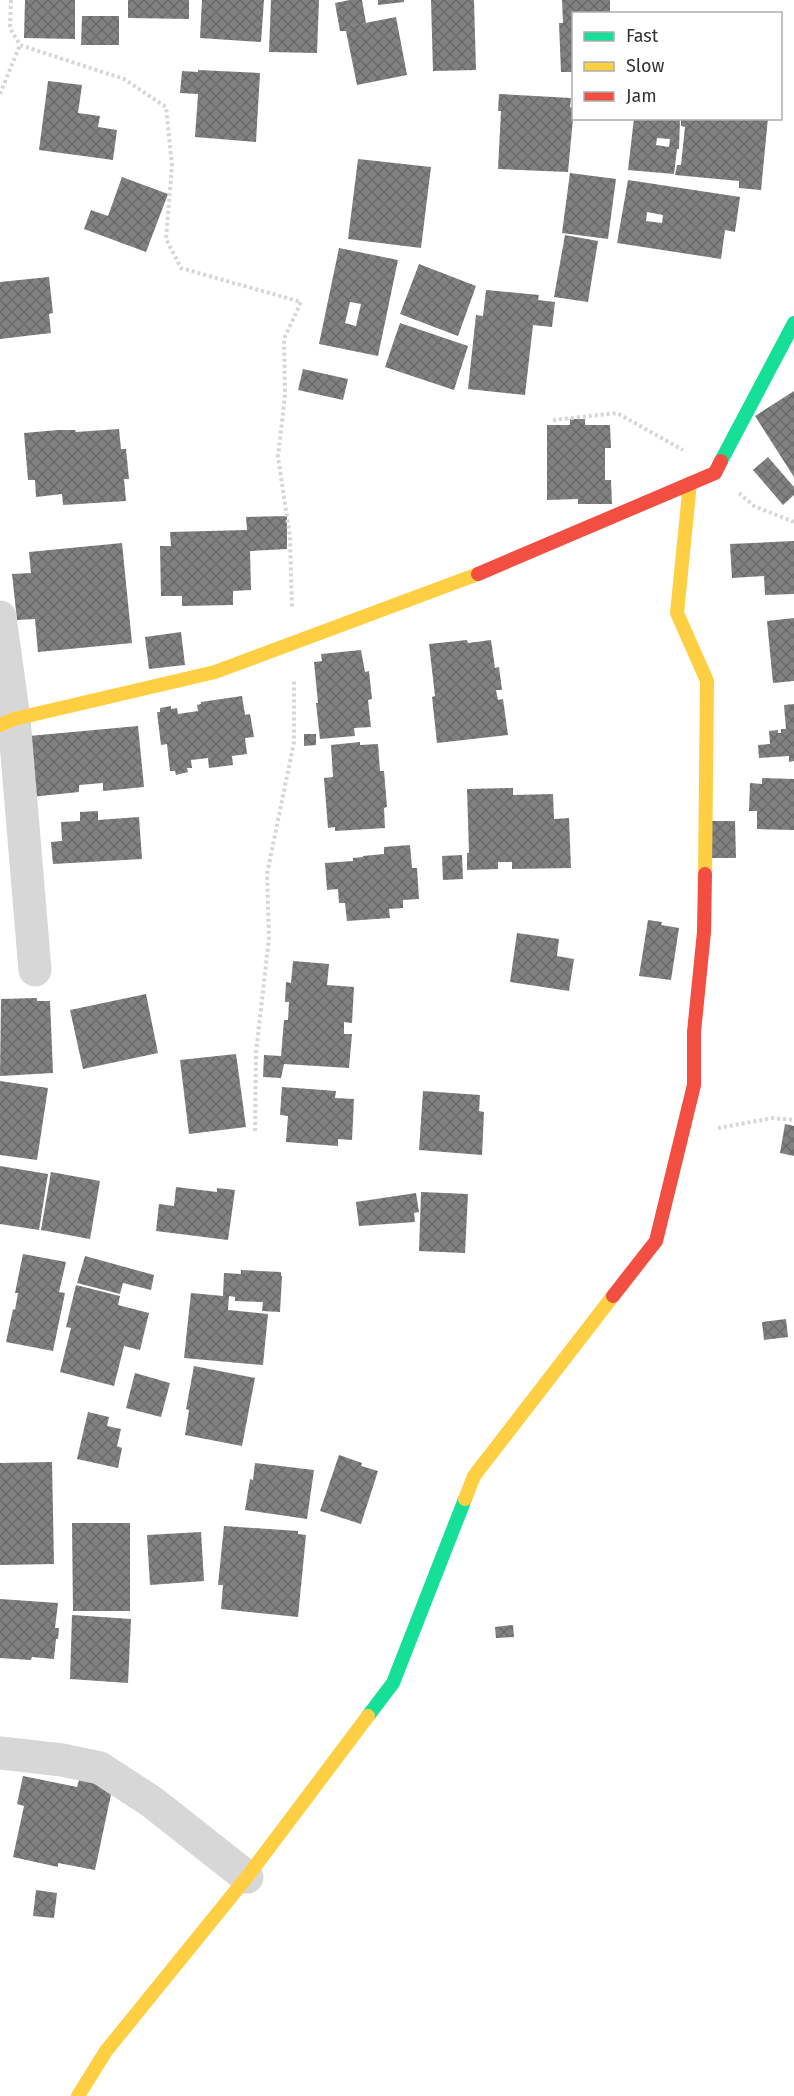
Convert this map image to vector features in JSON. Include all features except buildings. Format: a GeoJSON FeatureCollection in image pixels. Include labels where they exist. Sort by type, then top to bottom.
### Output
{"type":"FeatureCollection","features":[{"type":"Feature","properties":{"kind":"street"},"geometry":{"type":"LineString","coordinates":[[7,722],[215,672],[478,574],[715,473],[794,323]]}},
{"type":"Feature","properties":{"kind":"street"},"geometry":{"type":"LineString","coordinates":[[78,2096],[106,2051],[247,1877],[393,1683],[474,1476],[656,1241],[694,1085],[693,1032],[704,932],[707,681],[677,613],[690,483]]}},
{"type":"Feature","properties":{"kind":"street"},"geometry":{"type":"LineString","coordinates":[[0,616],[7,722],[35,970]]}},
{"type":"Feature","properties":{"kind":"street"},"geometry":{"type":"LineString","coordinates":[[0,1754],[62,1760],[100,1768],[152,1802],[247,1877]]}},
{"type":"Feature","properties":{"kind":"path"},"geometry":{"type":"LineString","coordinates":[[11,0],[10,28],[20,45],[124,78],[166,107],[172,166],[166,239],[181,268],[301,302],[284,339],[285,395],[278,457],[290,537],[294,644],[294,742],[267,874],[269,938],[256,1053],[255,1131]]}},
{"type":"Feature","properties":{"kind":"path"},"geometry":{"type":"LineString","coordinates":[[0,94],[20,45]]}},
{"type":"Feature","properties":{"kind":"path"},"geometry":{"type":"LineString","coordinates":[[682,1135],[773,1118],[794,1120]]}},
{"type":"Feature","properties":{"kind":"traffic: fast"},"geometry":{"type":"LineString","coordinates":[[721,461],[794,323]]}},
{"type":"Feature","properties":{"kind":"traffic: fast"},"geometry":{"type":"LineString","coordinates":[[368,1716],[393,1683],[465,1499]]}},
{"type":"Feature","properties":{"kind":"traffic: slow"},"geometry":{"type":"LineString","coordinates":[[690,483],[677,613],[707,681],[705,874]]}},
{"type":"Feature","properties":{"kind":"traffic: slow"},"geometry":{"type":"LineString","coordinates":[[0,725],[14,719],[215,672],[478,574]]}},
{"type":"Feature","properties":{"kind":"traffic: slow"},"geometry":{"type":"LineString","coordinates":[[465,1499],[474,1476],[613,1296]]}},
{"type":"Feature","properties":{"kind":"traffic: slow"},"geometry":{"type":"LineString","coordinates":[[78,2096],[106,2051],[247,1877],[368,1716]]}},
{"type":"Feature","properties":{"kind":"traffic: jam"},"geometry":{"type":"LineString","coordinates":[[478,574],[715,473],[721,461]]}},
{"type":"Feature","properties":{"kind":"traffic: jam"},"geometry":{"type":"LineString","coordinates":[[613,1296],[656,1241],[694,1085],[694,1032],[704,932],[705,874]]}}]}
